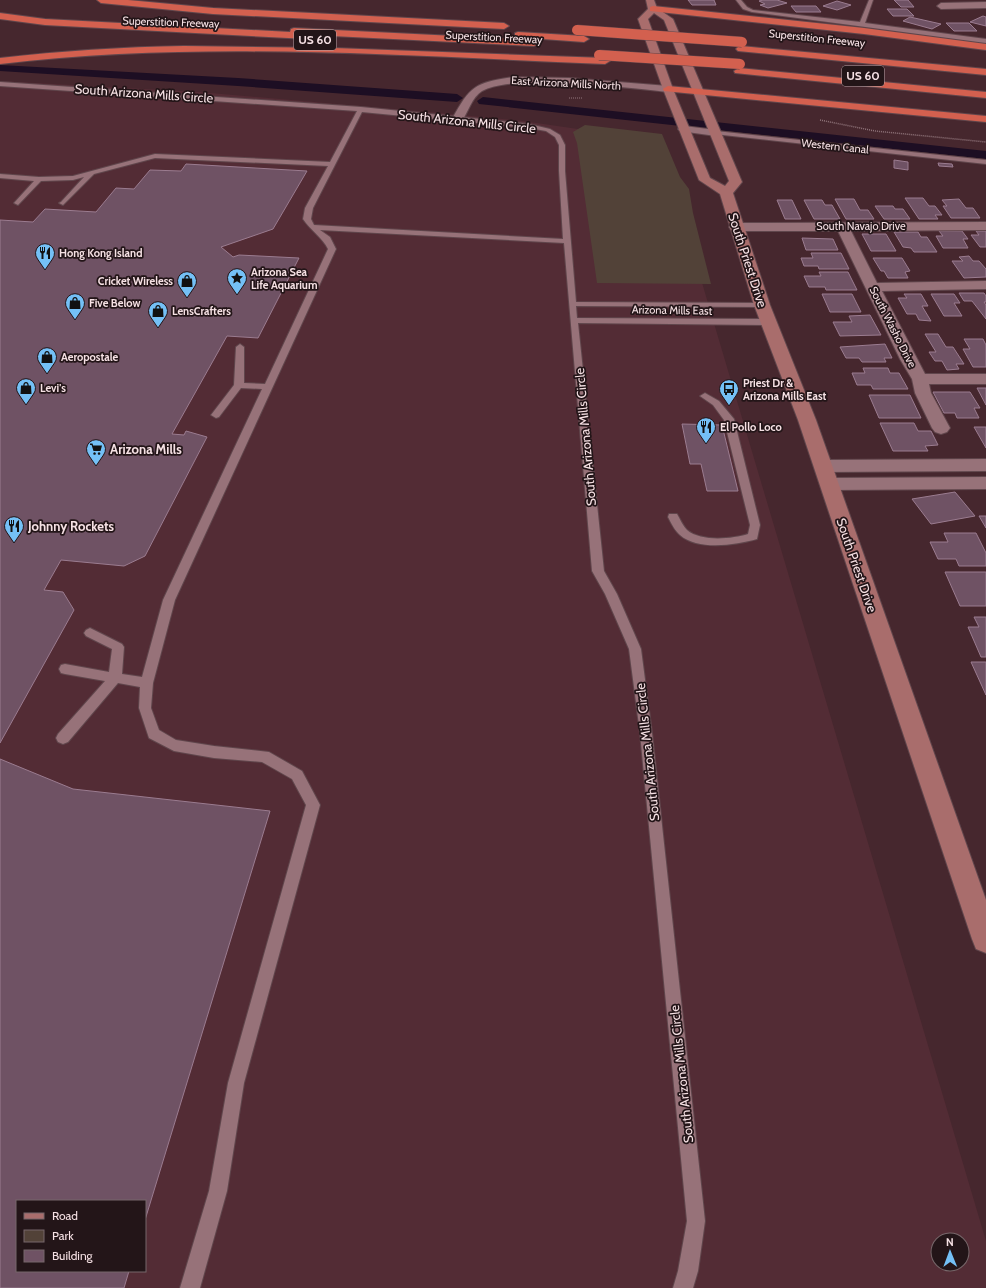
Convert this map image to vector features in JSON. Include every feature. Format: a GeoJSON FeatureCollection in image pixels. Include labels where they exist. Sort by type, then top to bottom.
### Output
{"type":"FeatureCollection","features":[{"type":"Feature","properties":{"kind":"highway","name":"US 60"},"geometry":{"type":"LineString","coordinates":[[101,0],[228,12],[478,25]]}},
{"type":"Feature","properties":{"kind":"highway"},"geometry":{"type":"LineString","coordinates":[[229,2],[478,25]]}},
{"type":"Feature","properties":{"kind":"highway"},"geometry":{"type":"LineString","coordinates":[[652,4],[986,47]]}},
{"type":"Feature","properties":{"kind":"highway"},"geometry":{"type":"LineString","coordinates":[[0,9],[18,9]]}},
{"type":"Feature","properties":{"kind":"highway"},"geometry":{"type":"LineString","coordinates":[[0,9],[50,20],[592,46],[740,57],[986,71]]}},
{"type":"Feature","properties":{"kind":"highway"},"geometry":{"type":"LineString","coordinates":[[0,16],[432,42],[602,58]]}},
{"type":"Feature","properties":{"kind":"highway"},"geometry":{"type":"LineString","coordinates":[[197,19],[584,39],[740,57],[986,81]]}},
{"type":"Feature","properties":{"kind":"highway","name":"Superstition Freeway"},"geometry":{"type":"LineString","coordinates":[[478,25],[577,30],[740,57],[986,90]]}},
{"type":"Feature","properties":{"kind":"highway","name":"Superstition Freeway"},"geometry":{"type":"LineString","coordinates":[[16,28],[389,43],[602,58]]}},
{"type":"Feature","properties":{"kind":"highway"},"geometry":{"type":"LineString","coordinates":[[0,61],[91,52],[263,50],[602,58],[740,57],[986,95]]}},
{"type":"Feature","properties":{"kind":"highway"},"geometry":{"type":"LineString","coordinates":[[668,89],[986,119]]}},
{"type":"Feature","properties":{"kind":"main road"},"geometry":{"type":"LineString","coordinates":[[652,4],[668,19],[736,182],[726,192],[705,180],[682,125],[643,19],[652,4]]}},
{"type":"Feature","properties":{"kind":"main road","name":"South Priest Drive"},"geometry":{"type":"LineString","coordinates":[[726,192],[762,305],[807,420],[986,939]]}},
{"type":"Feature","properties":{"kind":"street"},"geometry":{"type":"LineString","coordinates":[[940,6],[986,5]]}},
{"type":"Feature","properties":{"kind":"street","name":"East Arizona Mills North"},"geometry":{"type":"LineString","coordinates":[[458,119],[477,89],[488,84],[518,79],[668,89]]}},
{"type":"Feature","properties":{"kind":"street","name":"Western Canal"},"geometry":{"type":"LineString","coordinates":[[682,125],[714,128]]}},
{"type":"Feature","properties":{"kind":"street","name":"South Washo Drive"},"geometry":{"type":"LineString","coordinates":[[842,226],[908,360],[920,379],[923,393],[941,428]]}},
{"type":"Feature","properties":{"kind":"street","name":"South Navajo Drive"},"geometry":{"type":"LineString","coordinates":[[736,227],[986,226]]}},
{"type":"Feature","properties":{"kind":"street"},"geometry":{"type":"LineString","coordinates":[[873,287],[986,285]]}},
{"type":"Feature","properties":{"kind":"street"},"geometry":{"type":"LineString","coordinates":[[920,379],[986,380]]}},
{"type":"Feature","properties":{"kind":"street"},"geometry":{"type":"LineString","coordinates":[[940,465],[950,484]]}},
{"type":"Feature","properties":{"kind":"street"},"geometry":{"type":"LineString","coordinates":[[826,475],[940,465],[986,465]]}},
{"type":"Feature","properties":{"kind":"street"},"geometry":{"type":"LineString","coordinates":[[826,475],[950,484],[986,483]]}},
{"type":"Feature","properties":{"kind":"lane"},"geometry":{"type":"LineString","coordinates":[[738,0],[742,6],[752,11],[986,41]]}},
{"type":"Feature","properties":{"kind":"lane"},"geometry":{"type":"LineString","coordinates":[[862,24],[870,0]]}},
{"type":"Feature","properties":{"kind":"lane","name":"South Arizona Mills Circle"},"geometry":{"type":"LineString","coordinates":[[0,84],[361,110],[458,119],[529,126],[548,130],[558,136],[562,145],[562,171],[572,304],[598,571],[617,608],[635,649],[647,741],[696,1221],[688,1271],[683,1288]]}},
{"type":"Feature","properties":{"kind":"lane"},"geometry":{"type":"LineString","coordinates":[[190,1288],[218,1191],[236,1083],[313,805],[297,775],[264,756],[214,752],[174,745],[154,734],[145,708],[147,683],[169,600],[332,249],[327,239],[312,227],[307,218],[309,208],[361,110]]}},
{"type":"Feature","properties":{"kind":"lane","name":"Western Canal"},"geometry":{"type":"LineString","coordinates":[[714,128],[986,162]]}},
{"type":"Feature","properties":{"kind":"lane"},"geometry":{"type":"LineString","coordinates":[[0,176],[39,179],[73,178],[155,156],[332,164]]}},
{"type":"Feature","properties":{"kind":"lane"},"geometry":{"type":"LineString","coordinates":[[63,203],[92,173]]}},
{"type":"Feature","properties":{"kind":"lane"},"geometry":{"type":"LineString","coordinates":[[18,203],[39,179]]}},
{"type":"Feature","properties":{"kind":"lane"},"geometry":{"type":"LineString","coordinates":[[312,227],[568,241]]}},
{"type":"Feature","properties":{"kind":"lane","name":"Arizona Mills East"},"geometry":{"type":"LineString","coordinates":[[572,304],[762,305]]}},
{"type":"Feature","properties":{"kind":"lane","name":"Arizona Mills East"},"geometry":{"type":"LineString","coordinates":[[574,320],[769,322]]}},
{"type":"Feature","properties":{"kind":"lane"},"geometry":{"type":"LineString","coordinates":[[216,415],[239,385],[240,347]]}},
{"type":"Feature","properties":{"kind":"lane"},"geometry":{"type":"LineString","coordinates":[[239,385],[268,387]]}},
{"type":"Feature","properties":{"kind":"lane"},"geometry":{"type":"LineString","coordinates":[[673,517],[684,532],[699,540],[744,540],[753,536],[755,525],[728,419],[716,403],[705,396]]}},
{"type":"Feature","properties":{"kind":"lane"},"geometry":{"type":"LineString","coordinates":[[63,738],[115,678],[118,647],[90,633]]}},
{"type":"Feature","properties":{"kind":"lane"},"geometry":{"type":"LineString","coordinates":[[64,669],[147,683]]}},
{"type":"Feature","properties":{"kind":"path"},"geometry":{"type":"LineString","coordinates":[[813,119],[875,131],[986,142]]}},
{"type":"Feature","properties":{"kind":"shaded area","name":"Arizona Mills"},"geometry":{"type":"Polygon","coordinates":[[[0,81],[199,92],[441,113],[523,121],[660,141],[986,1241],[986,1288],[0,1288],[0,81]]]}},
{"type":"Feature","properties":{"kind":"green space"},"geometry":{"type":"Polygon","coordinates":[[[585,125],[662,134],[680,177],[689,189],[693,213],[711,284],[597,283],[577,143],[573,132],[585,125]]]}},
{"type":"Feature","properties":{"kind":"building"},"geometry":{"type":"Polygon","coordinates":[[[688,0],[714,0],[716,5],[692,5],[688,0]]]}},
{"type":"Feature","properties":{"kind":"building"},"geometry":{"type":"Polygon","coordinates":[[[777,0],[787,3],[768,8],[760,5],[765,4],[759,1],[777,0]]]}},
{"type":"Feature","properties":{"kind":"building"},"geometry":{"type":"Polygon","coordinates":[[[894,0],[908,0],[914,7],[901,7],[894,0]]]}},
{"type":"Feature","properties":{"kind":"building"},"geometry":{"type":"Polygon","coordinates":[[[837,1],[851,5],[837,10],[823,6],[837,1]]]}},
{"type":"Feature","properties":{"kind":"building"},"geometry":{"type":"Polygon","coordinates":[[[791,6],[816,6],[821,12],[796,12],[791,6]]]}},
{"type":"Feature","properties":{"kind":"building"},"geometry":{"type":"Polygon","coordinates":[[[887,9],[907,9],[914,16],[893,16],[887,9]]]}},
{"type":"Feature","properties":{"kind":"building"},"geometry":{"type":"Polygon","coordinates":[[[983,16],[986,17],[986,26],[970,22],[983,16]]]}},
{"type":"Feature","properties":{"kind":"building"},"geometry":{"type":"Polygon","coordinates":[[[910,17],[941,24],[932,29],[903,21],[910,17]]]}},
{"type":"Feature","properties":{"kind":"building"},"geometry":{"type":"Polygon","coordinates":[[[946,23],[969,23],[977,31],[954,31],[946,23]]]}},
{"type":"Feature","properties":{"kind":"building"},"geometry":{"type":"Polygon","coordinates":[[[894,160],[908,162],[908,170],[894,168],[894,160]]]}},
{"type":"Feature","properties":{"kind":"building"},"geometry":{"type":"Polygon","coordinates":[[[938,163],[952,164],[953,167],[939,166],[938,163]]]}},
{"type":"Feature","properties":{"kind":"building","name":"Arizona Mills"},"geometry":{"type":"Polygon","coordinates":[[[186,164],[307,171],[273,229],[221,247],[233,257],[239,255],[299,258],[258,338],[227,336],[172,434],[184,435],[186,431],[207,437],[145,556],[124,566],[61,560],[44,590],[63,592],[74,610],[0,743],[0,220],[33,222],[45,209],[96,212],[116,188],[134,189],[150,170],[181,171],[186,164]]]}},
{"type":"Feature","properties":{"kind":"building"},"geometry":{"type":"Polygon","coordinates":[[[905,198],[923,198],[929,206],[935,206],[942,215],[935,215],[938,219],[919,219],[905,198]]]}},
{"type":"Feature","properties":{"kind":"building"},"geometry":{"type":"Polygon","coordinates":[[[835,199],[854,199],[860,210],[868,210],[874,219],[846,219],[835,199]]]}},
{"type":"Feature","properties":{"kind":"building"},"geometry":{"type":"Polygon","coordinates":[[[959,199],[966,208],[973,208],[980,218],[951,218],[943,206],[947,206],[942,200],[959,199]]]}},
{"type":"Feature","properties":{"kind":"building"},"geometry":{"type":"Polygon","coordinates":[[[777,200],[792,200],[801,219],[785,219],[777,200]]]}},
{"type":"Feature","properties":{"kind":"building"},"geometry":{"type":"Polygon","coordinates":[[[804,200],[822,200],[825,205],[832,205],[840,219],[814,219],[804,200]]]}},
{"type":"Feature","properties":{"kind":"building"},"geometry":{"type":"Polygon","coordinates":[[[875,206],[893,206],[895,209],[903,209],[910,219],[884,219],[875,206]]]}},
{"type":"Feature","properties":{"kind":"building"},"geometry":{"type":"Polygon","coordinates":[[[939,231],[962,231],[968,239],[963,239],[968,248],[943,248],[936,236],[943,236],[939,231]]]}},
{"type":"Feature","properties":{"kind":"building"},"geometry":{"type":"Polygon","coordinates":[[[976,231],[986,231],[986,247],[980,247],[971,235],[979,235],[976,231]]]}},
{"type":"Feature","properties":{"kind":"building"},"geometry":{"type":"Polygon","coordinates":[[[894,232],[918,232],[921,237],[927,237],[937,252],[914,252],[911,248],[903,247],[894,232]]]}},
{"type":"Feature","properties":{"kind":"building"},"geometry":{"type":"Polygon","coordinates":[[[862,234],[886,234],[896,251],[871,251],[862,234]]]}},
{"type":"Feature","properties":{"kind":"building"},"geometry":{"type":"Polygon","coordinates":[[[802,238],[833,239],[838,250],[806,250],[802,238]]]}},
{"type":"Feature","properties":{"kind":"building"},"geometry":{"type":"Polygon","coordinates":[[[811,253],[841,253],[849,269],[819,269],[818,266],[804,266],[801,258],[813,258],[811,253]]]}},
{"type":"Feature","properties":{"kind":"building"},"geometry":{"type":"Polygon","coordinates":[[[969,256],[973,261],[979,261],[986,269],[986,277],[964,278],[952,261],[963,261],[959,257],[969,256]]]}},
{"type":"Feature","properties":{"kind":"building"},"geometry":{"type":"Polygon","coordinates":[[[873,258],[902,258],[910,271],[905,272],[908,278],[888,278],[884,271],[881,271],[873,258]]]}},
{"type":"Feature","properties":{"kind":"building"},"geometry":{"type":"Polygon","coordinates":[[[819,272],[848,272],[857,290],[826,290],[825,287],[809,287],[804,276],[821,276],[819,272]]]}},
{"type":"Feature","properties":{"kind":"building"},"geometry":{"type":"Polygon","coordinates":[[[959,293],[984,293],[986,296],[986,302],[984,302],[986,305],[986,319],[972,301],[964,301],[959,293]]]}},
{"type":"Feature","properties":{"kind":"building"},"geometry":{"type":"Polygon","coordinates":[[[822,294],[852,294],[861,312],[830,312],[822,294]]]}},
{"type":"Feature","properties":{"kind":"building"},"geometry":{"type":"Polygon","coordinates":[[[904,294],[921,294],[928,306],[922,306],[931,321],[919,320],[916,314],[907,314],[898,298],[907,298],[904,294]]]}},
{"type":"Feature","properties":{"kind":"building"},"geometry":{"type":"Polygon","coordinates":[[[931,294],[954,294],[960,303],[954,303],[962,316],[944,316],[931,294]]]}},
{"type":"Feature","properties":{"kind":"building"},"geometry":{"type":"Polygon","coordinates":[[[870,315],[881,335],[840,336],[833,322],[852,322],[849,316],[870,315]]]}},
{"type":"Feature","properties":{"kind":"building"},"geometry":{"type":"Polygon","coordinates":[[[925,334],[938,334],[946,347],[953,347],[964,364],[956,364],[959,369],[947,370],[942,361],[935,361],[929,352],[936,352],[925,334]]]}},
{"type":"Feature","properties":{"kind":"building"},"geometry":{"type":"Polygon","coordinates":[[[964,339],[983,339],[986,345],[986,367],[973,367],[963,349],[970,349],[964,339]]]}},
{"type":"Feature","properties":{"kind":"building"},"geometry":{"type":"Polygon","coordinates":[[[885,344],[892,358],[884,358],[886,362],[862,362],[859,358],[846,358],[840,347],[885,344]]]}},
{"type":"Feature","properties":{"kind":"building"},"geometry":{"type":"Polygon","coordinates":[[[863,368],[888,368],[890,373],[899,373],[908,389],[873,389],[871,385],[857,385],[852,373],[865,373],[863,368]]]}},
{"type":"Feature","properties":{"kind":"building"},"geometry":{"type":"Polygon","coordinates":[[[977,388],[986,388],[986,405],[977,388]]]}},
{"type":"Feature","properties":{"kind":"building"},"geometry":{"type":"Polygon","coordinates":[[[933,392],[970,392],[980,408],[974,408],[979,418],[957,418],[955,413],[944,413],[933,392]]]}},
{"type":"Feature","properties":{"kind":"building"},"geometry":{"type":"Polygon","coordinates":[[[869,395],[910,395],[921,418],[879,418],[869,395]]]}},
{"type":"Feature","properties":{"kind":"building"},"geometry":{"type":"Polygon","coordinates":[[[880,423],[914,423],[918,431],[931,431],[938,445],[925,446],[928,451],[893,451],[880,423]]]}},
{"type":"Feature","properties":{"kind":"building","name":"El Pollo Loco"},"geometry":{"type":"Polygon","coordinates":[[[682,424],[722,425],[738,491],[707,491],[701,464],[690,464],[682,424]]]}},
{"type":"Feature","properties":{"kind":"building"},"geometry":{"type":"Polygon","coordinates":[[[974,427],[986,427],[986,448],[974,427]]]}},
{"type":"Feature","properties":{"kind":"building"},"geometry":{"type":"Polygon","coordinates":[[[955,492],[975,516],[931,524],[912,499],[955,492]]]}},
{"type":"Feature","properties":{"kind":"building"},"geometry":{"type":"Polygon","coordinates":[[[979,516],[986,516],[986,528],[979,516]]]}},
{"type":"Feature","properties":{"kind":"building"},"geometry":{"type":"Polygon","coordinates":[[[944,533],[976,533],[986,553],[986,566],[959,566],[956,559],[938,559],[930,542],[948,542],[944,533]]]}},
{"type":"Feature","properties":{"kind":"building"},"geometry":{"type":"Polygon","coordinates":[[[945,572],[986,572],[986,606],[960,606],[945,572]]]}},
{"type":"Feature","properties":{"kind":"building"},"geometry":{"type":"Polygon","coordinates":[[[974,617],[986,617],[986,657],[981,657],[968,627],[979,627],[974,617]]]}},
{"type":"Feature","properties":{"kind":"building"},"geometry":{"type":"Polygon","coordinates":[[[971,662],[986,662],[986,695],[971,662]]]}},
{"type":"Feature","properties":{"kind":"building"},"geometry":{"type":"Polygon","coordinates":[[[0,759],[73,789],[270,811],[146,1217],[146,1200],[16,1200],[16,1272],[129,1272],[124,1288],[0,1288],[0,759]]]}},
{"type":"Feature","properties":{"kind":"waterway"},"geometry":{"type":"LineString","coordinates":[[0,68],[238,82],[457,98]]}},
{"type":"Feature","properties":{"kind":"waterway"},"geometry":{"type":"LineString","coordinates":[[483,101],[986,155]]}},
{"type":"Feature","properties":{"kind":"place","name":"Hong Kong Island"},"geometry":{"type":"Point","coordinates":[45,270]}},
{"type":"Feature","properties":{"kind":"place","name":"Arizona Sea Life Aquarium"},"geometry":{"type":"Point","coordinates":[237,295]}},
{"type":"Feature","properties":{"kind":"place","name":"Cricket Wireless"},"geometry":{"type":"Point","coordinates":[187,298]}},
{"type":"Feature","properties":{"kind":"place","name":"Five Below"},"geometry":{"type":"Point","coordinates":[75,320]}},
{"type":"Feature","properties":{"kind":"place","name":"LensCrafters"},"geometry":{"type":"Point","coordinates":[158,328]}},
{"type":"Feature","properties":{"kind":"place","name":"Aeropostale"},"geometry":{"type":"Point","coordinates":[47,374]}},
{"type":"Feature","properties":{"kind":"place","name":"Levi's"},"geometry":{"type":"Point","coordinates":[26,405]}},
{"type":"Feature","properties":{"kind":"place","name":"Priest Dr & Arizona Mills East"},"geometry":{"type":"Point","coordinates":[729,406]}},
{"type":"Feature","properties":{"kind":"place","name":"El Pollo Loco"},"geometry":{"type":"Point","coordinates":[706,444]}},
{"type":"Feature","properties":{"kind":"place","name":"Arizona Mills"},"geometry":{"type":"Point","coordinates":[96,466]}},
{"type":"Feature","properties":{"kind":"place","name":"Johnny Rockets"},"geometry":{"type":"Point","coordinates":[14,543]}}]}
